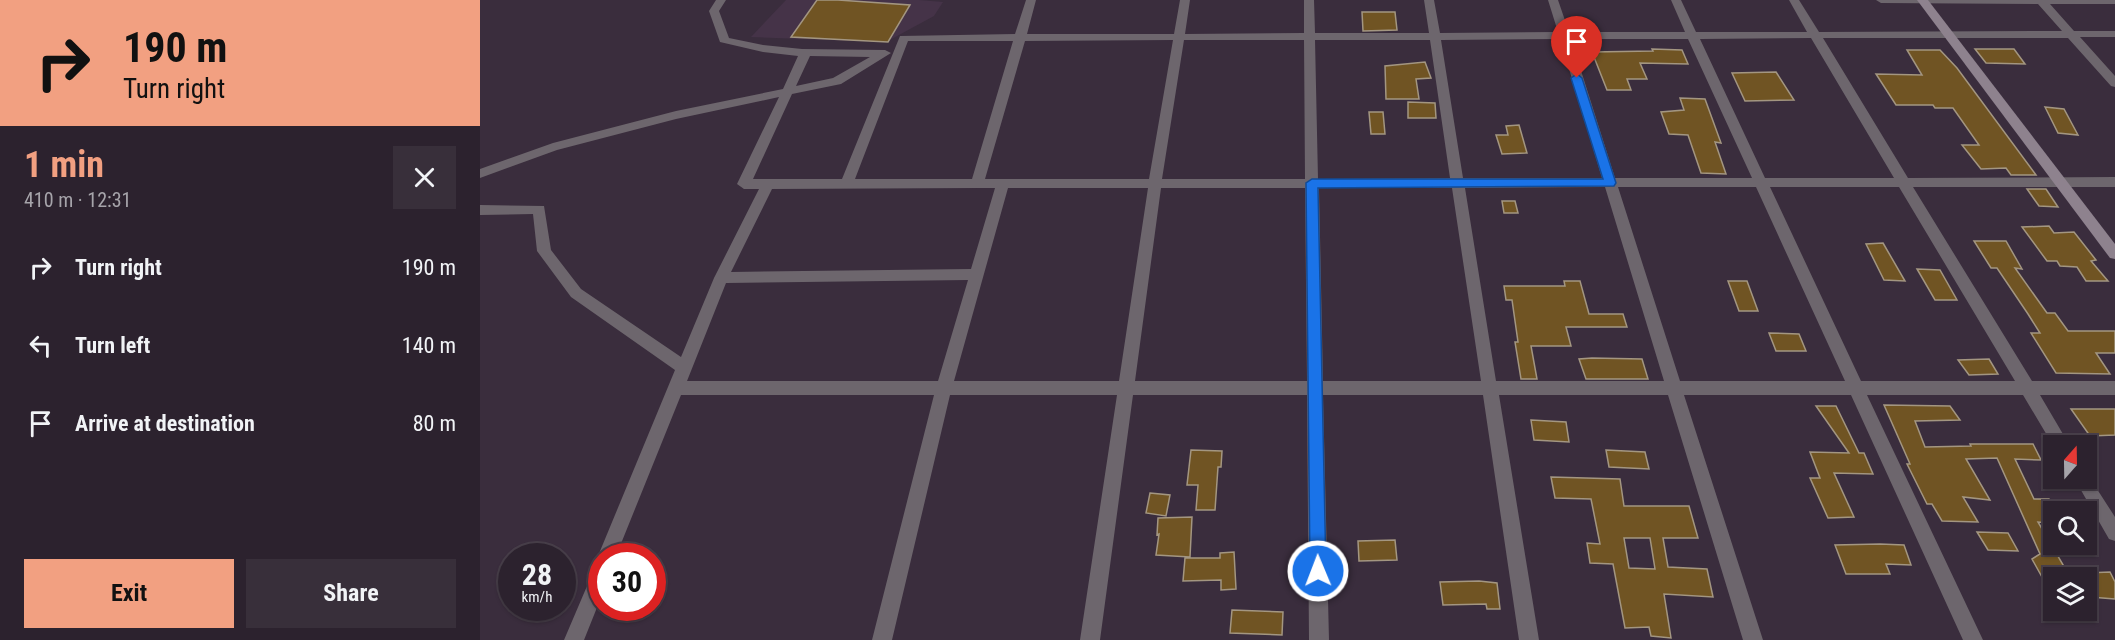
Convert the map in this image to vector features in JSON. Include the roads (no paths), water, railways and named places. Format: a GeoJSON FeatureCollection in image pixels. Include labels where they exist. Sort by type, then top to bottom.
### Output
{"type":"FeatureCollection","features":[{"type":"Feature","properties":{"kind":"street"},"geometry":{"type":"LineString","coordinates":[[721,0],[714,11],[724,40],[750,48],[805,54],[899,53]]}},
{"type":"Feature","properties":{"kind":"street"},"geometry":{"type":"LineString","coordinates":[[977,184],[1031,0]]}},
{"type":"Feature","properties":{"kind":"street"},"geometry":{"type":"LineString","coordinates":[[1090,640],[1155,184],[1185,0]]}},
{"type":"Feature","properties":{"kind":"street"},"geometry":{"type":"LineString","coordinates":[[1309,0],[1319,640]]}},
{"type":"Feature","properties":{"kind":"street"},"geometry":{"type":"LineString","coordinates":[[1429,0],[1529,640]]}},
{"type":"Feature","properties":{"kind":"street"},"geometry":{"type":"LineString","coordinates":[[1552,0],[1753,640]]}},
{"type":"Feature","properties":{"kind":"street"},"geometry":{"type":"LineString","coordinates":[[1676,0],[1973,640]]}},
{"type":"Feature","properties":{"kind":"street"},"geometry":{"type":"LineString","coordinates":[[1794,0],[2055,435]]}},
{"type":"Feature","properties":{"kind":"street"},"geometry":{"type":"LineString","coordinates":[[1881,0],[2115,1]]}},
{"type":"Feature","properties":{"kind":"street"},"geometry":{"type":"LineString","coordinates":[[1922,0],[2115,254]]}},
{"type":"Feature","properties":{"kind":"street"},"geometry":{"type":"LineString","coordinates":[[2040,0],[2115,83]]}},
{"type":"Feature","properties":{"kind":"street"},"geometry":{"type":"LineString","coordinates":[[848,184],[904,38],[2115,34]]}},
{"type":"Feature","properties":{"kind":"street"},"geometry":{"type":"LineString","coordinates":[[480,174],[553,147],[789,89],[837,81],[885,53]]}},
{"type":"Feature","properties":{"kind":"street"},"geometry":{"type":"LineString","coordinates":[[805,54],[744,184],[2115,182]]}},
{"type":"Feature","properties":{"kind":"street"},"geometry":{"type":"LineString","coordinates":[[612,543],[721,278],[768,184]]}},
{"type":"Feature","properties":{"kind":"street"},"geometry":{"type":"LineString","coordinates":[[882,640],[944,388],[1003,184]]}},
{"type":"Feature","properties":{"kind":"street"},"geometry":{"type":"LineString","coordinates":[[480,210],[539,208],[544,251],[576,293],[684,368]]}},
{"type":"Feature","properties":{"kind":"street"},"geometry":{"type":"LineString","coordinates":[[721,278],[976,273]]}},
{"type":"Feature","properties":{"kind":"street"},"geometry":{"type":"LineString","coordinates":[[675,388],[2115,388]]}},
{"type":"Feature","properties":{"kind":"street"},"geometry":{"type":"LineString","coordinates":[[2089,489],[2115,533]]}},
{"type":"Feature","properties":{"kind":"street"},"geometry":{"type":"LineString","coordinates":[[574,640],[588,606]]}}]}
